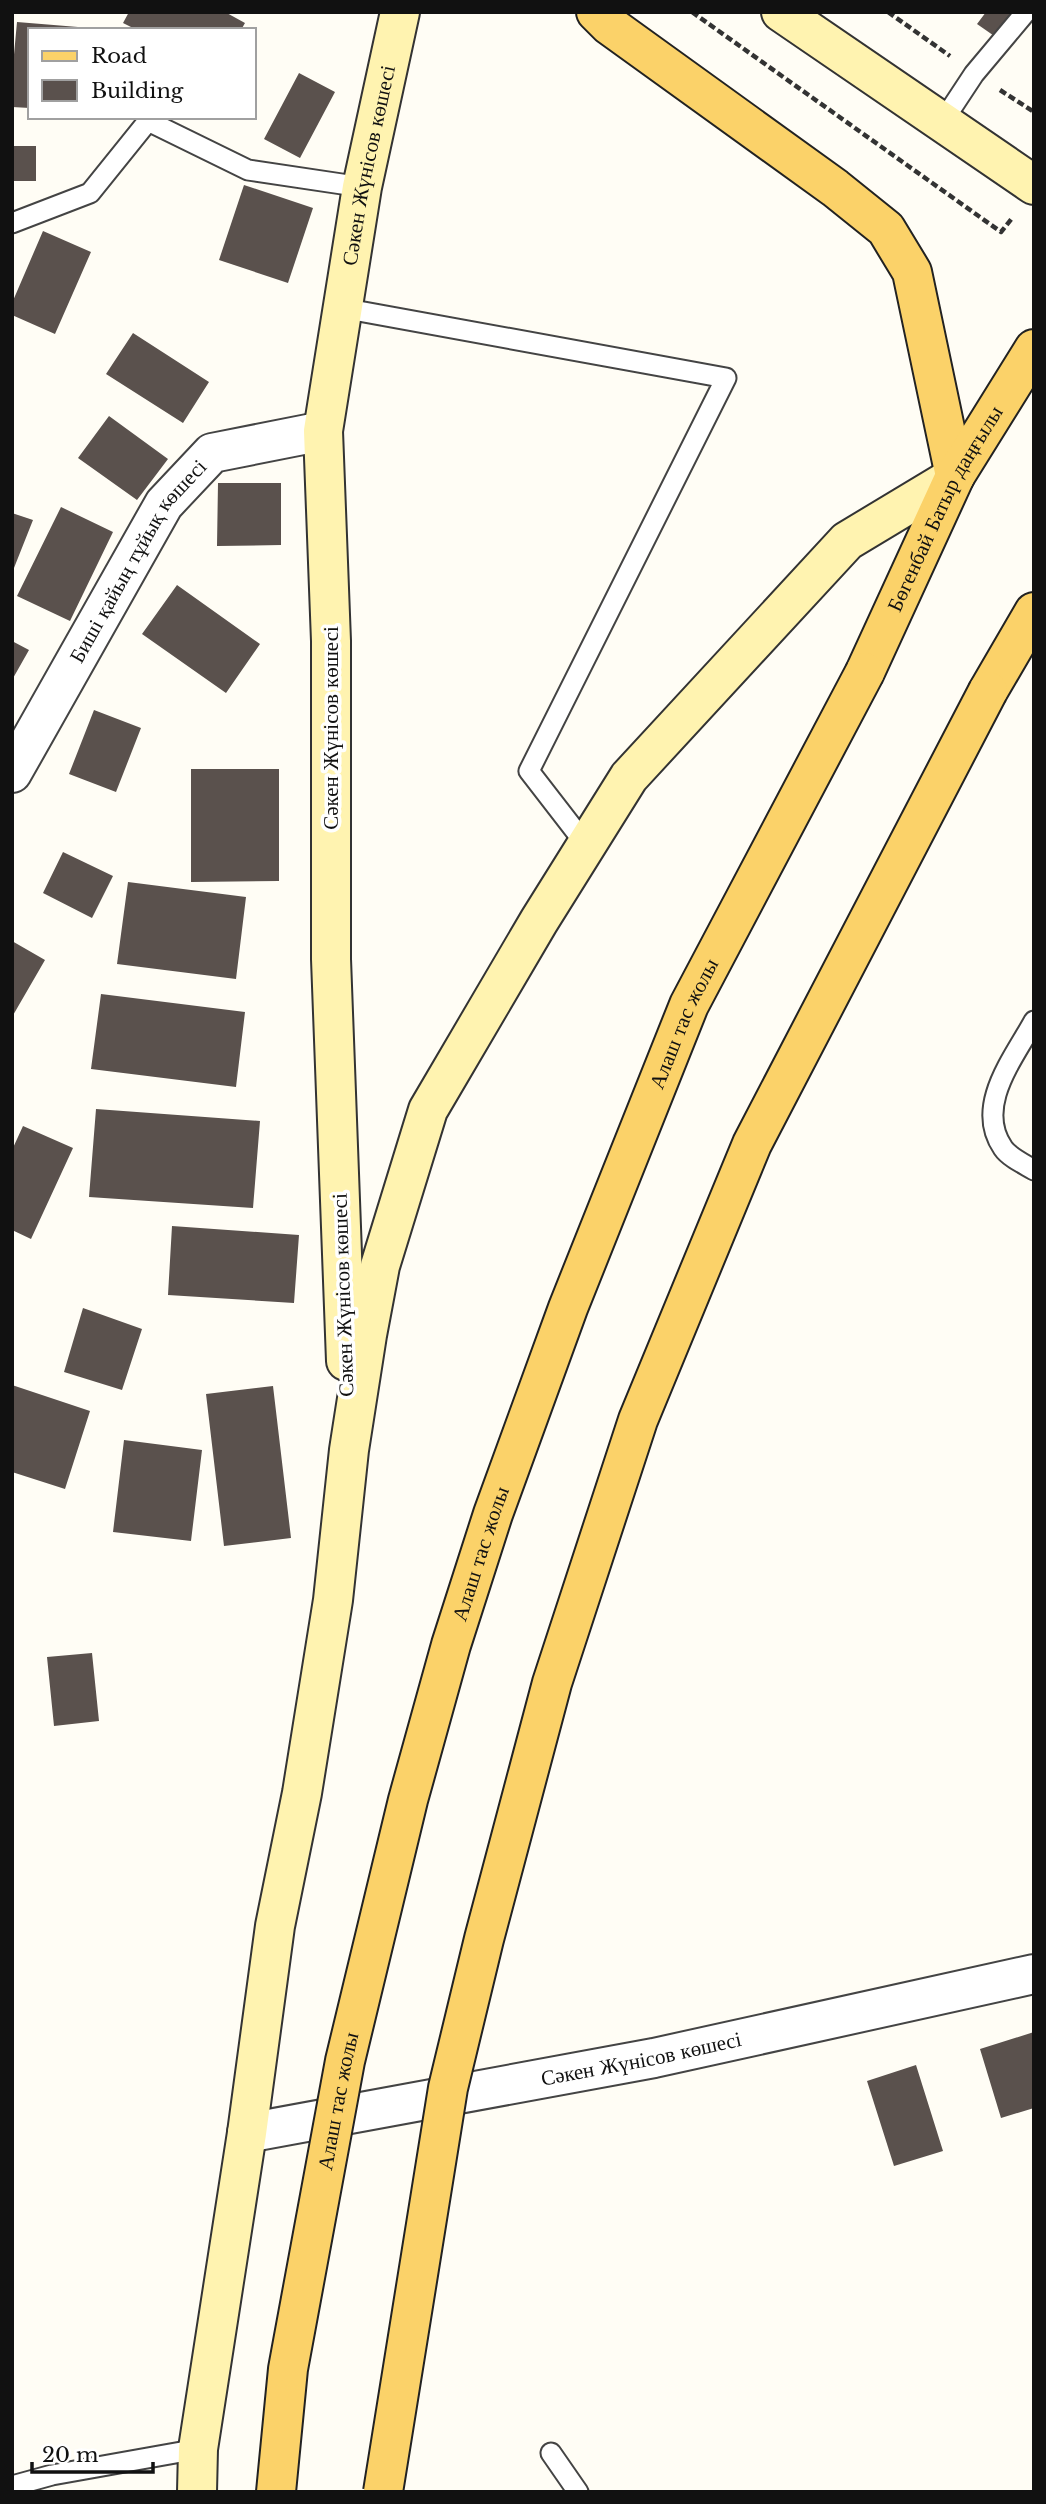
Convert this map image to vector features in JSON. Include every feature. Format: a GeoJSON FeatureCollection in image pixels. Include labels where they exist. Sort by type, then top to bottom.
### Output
{"type":"FeatureCollection","features":[{"type":"Feature","properties":{"kind":"main road"},"geometry":{"type":"LineString","coordinates":[[596,12],[621,33],[835,187],[886,229],[912,272],[955,476]]}},
{"type":"Feature","properties":{"kind":"main road","name":"Бөгенбай Батыр даңғылы"},"geometry":{"type":"LineString","coordinates":[[865,672],[955,476],[1034,349]]}},
{"type":"Feature","properties":{"kind":"main road"},"geometry":{"type":"LineString","coordinates":[[383,2492],[448,2088],[484,1939],[552,1683],[638,1420],[752,1144],[988,691],[1034,612]]}},
{"type":"Feature","properties":{"kind":"main road","name":"Алаш тас жолы"},"geometry":{"type":"LineString","coordinates":[[276,2492],[288,2369],[345,2061],[408,1800],[451,1645],[493,1514],[568,1308],[689,1005],[865,672]]}},
{"type":"Feature","properties":{"kind":"street","name":"Сәкен Жүнісов көшесі"},"geometry":{"type":"LineString","coordinates":[[349,1450],[331,959],[331,641],[323,430],[362,187],[400,12]]}},
{"type":"Feature","properties":{"kind":"street"},"geometry":{"type":"LineString","coordinates":[[782,12],[943,121],[1026,198]]}},
{"type":"Feature","properties":{"kind":"street","name":"Биші қайың тұйық көшесі"},"geometry":{"type":"LineString","coordinates":[[12,773],[164,504],[212,453],[323,430]]}},
{"type":"Feature","properties":{"kind":"street"},"geometry":{"type":"LineString","coordinates":[[197,2492],[198,2449],[247,2133],[275,1926],[302,1793],[333,1600],[349,1450],[380,1266],[428,1110],[539,921],[629,778],[847,541],[955,476]]}},
{"type":"Feature","properties":{"kind":"street","name":"Сәкен Жүнісов көшесі"},"geometry":{"type":"LineString","coordinates":[[247,2133],[654,2058],[1034,1974]]}},
{"type":"Feature","properties":{"kind":"lane"},"geometry":{"type":"LineString","coordinates":[[943,121],[974,74],[1026,12]]}},
{"type":"Feature","properties":{"kind":"lane"},"geometry":{"type":"LineString","coordinates":[[12,222],[90,193],[148,121],[248,170],[362,187]]}},
{"type":"Feature","properties":{"kind":"lane"},"geometry":{"type":"LineString","coordinates":[[342,308],[726,378],[529,771],[587,846]]}},
{"type":"Feature","properties":{"kind":"lane"},"geometry":{"type":"LineString","coordinates":[[1034,1021],[995,1094],[992,1113],[994,1131],[1004,1150],[1034,1170]]}},
{"type":"Feature","properties":{"kind":"lane"},"geometry":{"type":"LineString","coordinates":[[12,2486],[52,2475],[198,2449]]}},
{"type":"Feature","properties":{"kind":"lane"},"geometry":{"type":"LineString","coordinates":[[551,2453],[578,2492]]}},
{"type":"Feature","properties":{"kind":"path"},"geometry":{"type":"LineString","coordinates":[[692,12],[1001,232],[1026,198]]}},
{"type":"Feature","properties":{"kind":"building"},"geometry":{"type":"Polygon","coordinates":[[[129,12],[225,12],[245,23],[242,28],[133,28],[123,23],[129,12]]]}},
{"type":"Feature","properties":{"kind":"building"},"geometry":{"type":"Polygon","coordinates":[[[986,12],[1016,12],[1000,40],[977,24],[986,12]]]}},
{"type":"Feature","properties":{"kind":"building"},"geometry":{"type":"Polygon","coordinates":[[[17,22],[78,27],[28,28],[28,108],[12,107],[17,22]]]}},
{"type":"Feature","properties":{"kind":"building"},"geometry":{"type":"Polygon","coordinates":[[[299,73],[335,92],[300,158],[264,139],[299,73]]]}},
{"type":"Feature","properties":{"kind":"building"},"geometry":{"type":"Polygon","coordinates":[[[12,146],[36,146],[36,181],[12,181],[12,146]]]}},
{"type":"Feature","properties":{"kind":"building"},"geometry":{"type":"Polygon","coordinates":[[[244,185],[313,208],[288,283],[219,260],[244,185]]]}},
{"type":"Feature","properties":{"kind":"building"},"geometry":{"type":"Polygon","coordinates":[[[43,231],[91,252],[55,334],[12,315],[12,303],[43,231]]]}},
{"type":"Feature","properties":{"kind":"building"},"geometry":{"type":"Polygon","coordinates":[[[133,333],[209,382],[183,423],[106,374],[133,333]]]}},
{"type":"Feature","properties":{"kind":"building"},"geometry":{"type":"Polygon","coordinates":[[[109,416],[168,459],[137,500],[78,458],[109,416]]]}},
{"type":"Feature","properties":{"kind":"building"},"geometry":{"type":"Polygon","coordinates":[[[218,483],[281,483],[281,545],[217,546],[218,483]]]}},
{"type":"Feature","properties":{"kind":"building"},"geometry":{"type":"Polygon","coordinates":[[[61,507],[113,532],[70,621],[17,596],[61,507]]]}},
{"type":"Feature","properties":{"kind":"building"},"geometry":{"type":"Polygon","coordinates":[[[12,513],[33,520],[12,573],[12,513]]]}},
{"type":"Feature","properties":{"kind":"building"},"geometry":{"type":"Polygon","coordinates":[[[177,585],[260,644],[226,693],[142,634],[177,585]]]}},
{"type":"Feature","properties":{"kind":"building"},"geometry":{"type":"Polygon","coordinates":[[[12,641],[29,650],[12,680],[12,641]]]}},
{"type":"Feature","properties":{"kind":"building"},"geometry":{"type":"Polygon","coordinates":[[[94,710],[141,728],[116,792],[69,774],[94,710]]]}},
{"type":"Feature","properties":{"kind":"building"},"geometry":{"type":"Polygon","coordinates":[[[191,769],[279,769],[279,881],[191,882],[191,769]]]}},
{"type":"Feature","properties":{"kind":"building"},"geometry":{"type":"Polygon","coordinates":[[[63,852],[113,876],[92,918],[43,893],[63,852]]]}},
{"type":"Feature","properties":{"kind":"building"},"geometry":{"type":"Polygon","coordinates":[[[128,882],[246,897],[236,979],[117,964],[128,882]]]}},
{"type":"Feature","properties":{"kind":"building"},"geometry":{"type":"Polygon","coordinates":[[[12,941],[45,960],[12,1017],[12,941]]]}},
{"type":"Feature","properties":{"kind":"building"},"geometry":{"type":"Polygon","coordinates":[[[101,994],[245,1012],[236,1087],[91,1069],[101,994]]]}},
{"type":"Feature","properties":{"kind":"building"},"geometry":{"type":"Polygon","coordinates":[[[96,1109],[260,1121],[253,1208],[89,1197],[96,1109]]]}},
{"type":"Feature","properties":{"kind":"building"},"geometry":{"type":"Polygon","coordinates":[[[23,1126],[73,1148],[31,1239],[12,1230],[12,1150],[23,1126]]]}},
{"type":"Feature","properties":{"kind":"building"},"geometry":{"type":"Polygon","coordinates":[[[172,1226],[299,1235],[294,1303],[168,1295],[172,1226]]]}},
{"type":"Feature","properties":{"kind":"building"},"geometry":{"type":"Polygon","coordinates":[[[83,1308],[142,1329],[122,1390],[64,1372],[83,1308]]]}},
{"type":"Feature","properties":{"kind":"building"},"geometry":{"type":"Polygon","coordinates":[[[12,1385],[90,1411],[65,1489],[12,1472],[12,1385]]]}},
{"type":"Feature","properties":{"kind":"building"},"geometry":{"type":"Polygon","coordinates":[[[273,1386],[291,1538],[224,1546],[206,1394],[273,1386]]]}},
{"type":"Feature","properties":{"kind":"building"},"geometry":{"type":"Polygon","coordinates":[[[124,1440],[202,1450],[191,1541],[113,1532],[124,1440]]]}},
{"type":"Feature","properties":{"kind":"building"},"geometry":{"type":"Polygon","coordinates":[[[92,1653],[99,1721],[54,1726],[47,1657],[92,1653]]]}},
{"type":"Feature","properties":{"kind":"building"},"geometry":{"type":"Polygon","coordinates":[[[1034,2032],[1034,2108],[1001,2118],[980,2049],[1034,2032]]]}},
{"type":"Feature","properties":{"kind":"building"},"geometry":{"type":"Polygon","coordinates":[[[916,2065],[943,2151],[894,2166],[867,2081],[916,2065]]]}}]}
